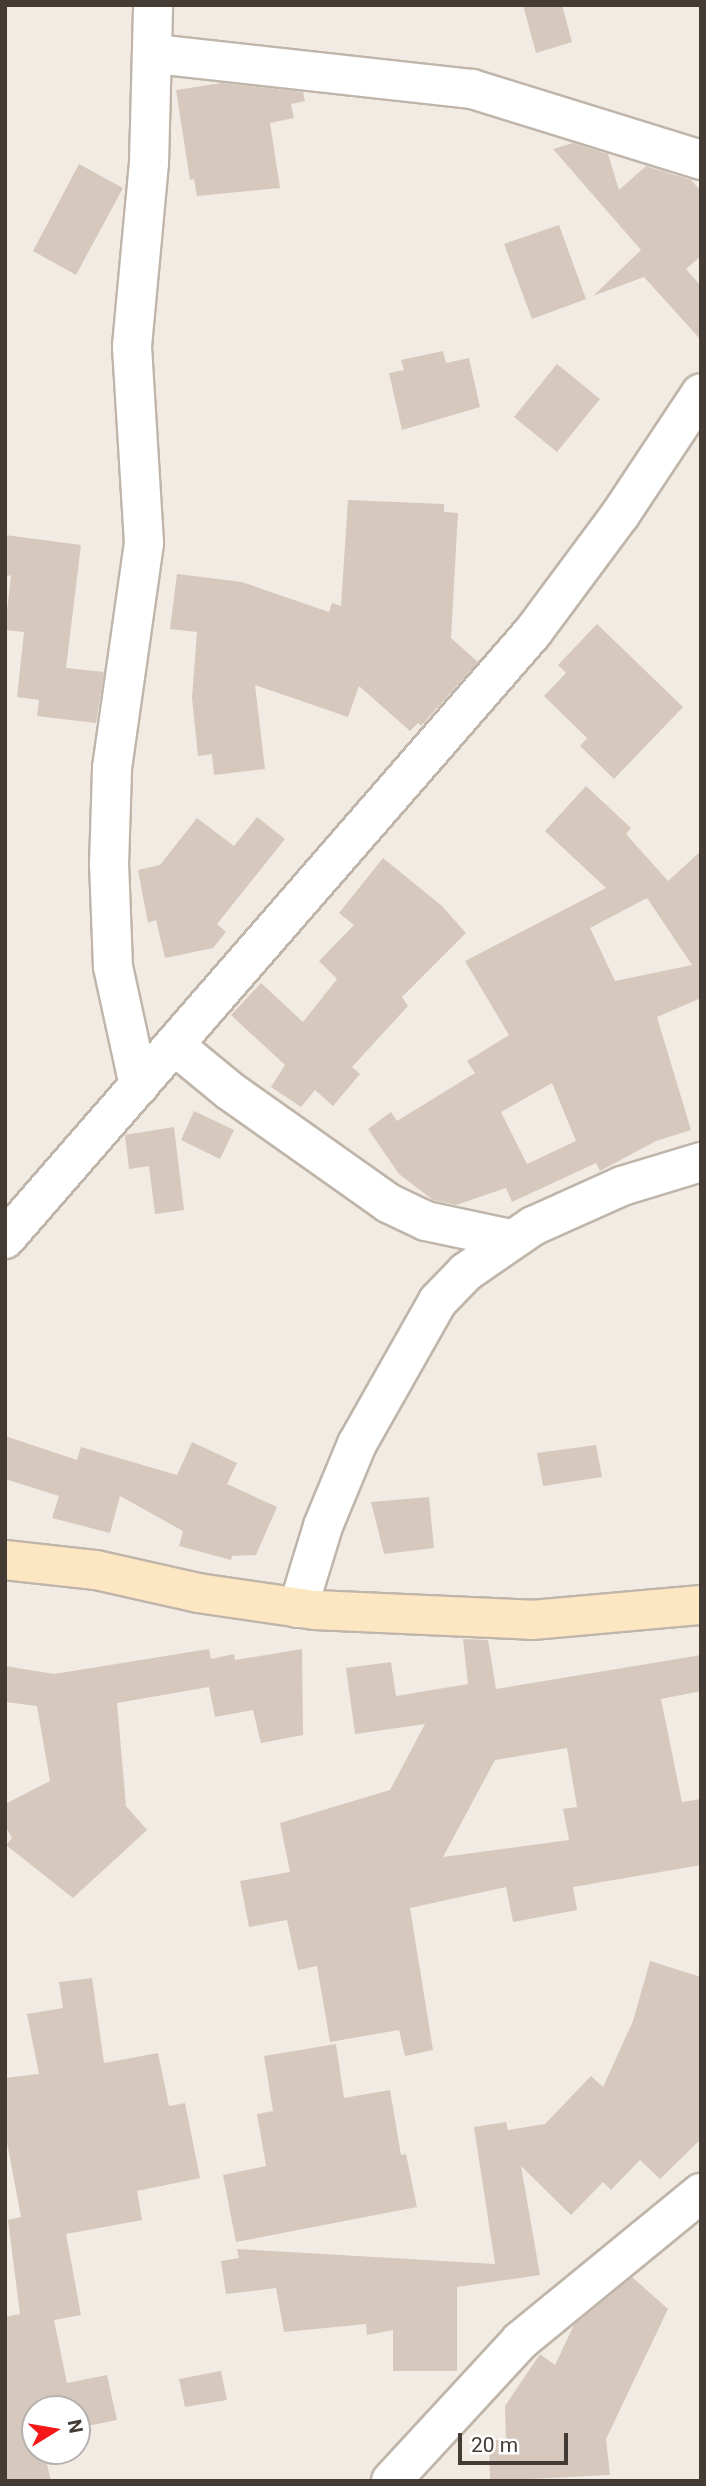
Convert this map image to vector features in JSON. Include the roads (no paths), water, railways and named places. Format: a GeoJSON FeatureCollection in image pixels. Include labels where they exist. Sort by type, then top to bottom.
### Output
{"type":"FeatureCollection","features":[{"type":"Feature","properties":{"kind":"main road"},"geometry":{"type":"LineString","coordinates":[[5,1560],[96,1570],[198,1593],[299,1608],[532,1620],[701,1605]]}},
{"type":"Feature","properties":{"kind":"street"},"geometry":{"type":"LineString","coordinates":[[139,1086],[113,967],[109,865],[112,768],[144,543],[132,346],[155,54],[153,5]]}},
{"type":"Feature","properties":{"kind":"street"},"geometry":{"type":"LineString","coordinates":[[155,54],[472,89],[701,160]]}},
{"type":"Feature","properties":{"kind":"street"},"geometry":{"type":"LineString","coordinates":[[5,1239],[533,632],[620,516],[701,393]]}},
{"type":"Feature","properties":{"kind":"street"},"geometry":{"type":"LineString","coordinates":[[174,1045],[230,1091],[388,1203],[426,1222],[511,1239]]}},
{"type":"Feature","properties":{"kind":"street"},"geometry":{"type":"LineString","coordinates":[[299,1608],[337,1487],[382,1396],[438,1301],[466,1272],[511,1239],[622,1186],[701,1162]]}},
{"type":"Feature","properties":{"kind":"street"},"geometry":{"type":"LineString","coordinates":[[391,2481],[520,2341],[701,2193]]}}]}
